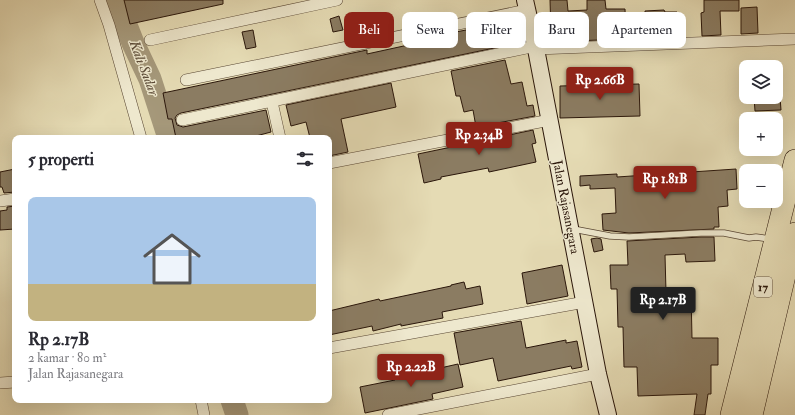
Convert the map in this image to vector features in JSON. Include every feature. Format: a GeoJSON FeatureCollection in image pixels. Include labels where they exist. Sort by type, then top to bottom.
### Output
{"type":"FeatureCollection","features":[{"type":"Feature","properties":{"kind":"highway","name":"17"},"geometry":{"type":"LineString","coordinates":[[730,415],[795,160]]}},
{"type":"Feature","properties":{"kind":"highway","name":"17"},"geometry":{"type":"LineString","coordinates":[[752,415],[795,233]]}},
{"type":"Feature","properties":{"kind":"street"},"geometry":{"type":"LineString","coordinates":[[100,0],[109,25],[141,135]]}},
{"type":"Feature","properties":{"kind":"street"},"geometry":{"type":"LineString","coordinates":[[150,40],[337,0]]}},
{"type":"Feature","properties":{"kind":"street"},"geometry":{"type":"LineString","coordinates":[[186,80],[526,5]]}},
{"type":"Feature","properties":{"kind":"street","name":"Jalan Rajasanegara"},"geometry":{"type":"LineString","coordinates":[[526,5],[534,39]]}},
{"type":"Feature","properties":{"kind":"street"},"geometry":{"type":"LineString","coordinates":[[589,45],[795,39]]}},
{"type":"Feature","properties":{"kind":"street"},"geometry":{"type":"LineString","coordinates":[[182,120],[534,47]]}},
{"type":"Feature","properties":{"kind":"street","name":"Jalan Rajasanegara"},"geometry":{"type":"LineString","coordinates":[[536,48],[598,374],[608,415]]}},
{"type":"Feature","properties":{"kind":"street"},"geometry":{"type":"LineString","coordinates":[[272,102],[279,135]]}},
{"type":"Feature","properties":{"kind":"street"},"geometry":{"type":"LineString","coordinates":[[332,162],[550,120]]}},
{"type":"Feature","properties":{"kind":"street"},"geometry":{"type":"LineString","coordinates":[[0,201],[12,199]]}},
{"type":"Feature","properties":{"kind":"street"},"geometry":{"type":"LineString","coordinates":[[332,347],[585,302]]}},
{"type":"Feature","properties":{"kind":"street"},"geometry":{"type":"LineString","coordinates":[[388,415],[598,374]]}},
{"type":"Feature","properties":{"kind":"street"},"geometry":{"type":"LineString","coordinates":[[0,383],[12,382]]}},
{"type":"Feature","properties":{"kind":"street"},"geometry":{"type":"LineString","coordinates":[[202,403],[204,415]]}},
{"type":"Feature","properties":{"kind":"lane"},"geometry":{"type":"LineString","coordinates":[[570,229],[610,236],[629,237],[724,233],[749,238],[756,237],[775,239]]}},
{"type":"Feature","properties":{"kind":"building"},"geometry":{"type":"Polygon","coordinates":[[[124,0],[223,0],[223,4],[130,24],[124,0]]]}},
{"type":"Feature","properties":{"kind":"building"},"geometry":{"type":"Polygon","coordinates":[[[550,0],[567,0],[568,11],[587,10],[587,0],[605,0],[606,9],[625,9],[625,12],[597,12],[597,40],[589,40],[589,12],[550,12],[550,0]]]}},
{"type":"Feature","properties":{"kind":"building"},"geometry":{"type":"Polygon","coordinates":[[[704,0],[739,0],[739,11],[720,11],[721,35],[702,36],[701,13],[704,12],[704,0]]]}},
{"type":"Feature","properties":{"kind":"building"},"geometry":{"type":"Polygon","coordinates":[[[757,7],[758,33],[741,34],[741,8],[757,7]]]}},
{"type":"Feature","properties":{"kind":"building"},"geometry":{"type":"Polygon","coordinates":[[[664,10],[665,12],[645,12],[664,10]]]}},
{"type":"Feature","properties":{"kind":"building"},"geometry":{"type":"Polygon","coordinates":[[[339,16],[343,30],[333,32],[330,19],[339,16]]]}},
{"type":"Feature","properties":{"kind":"building"},"geometry":{"type":"Polygon","coordinates":[[[253,30],[256,47],[246,49],[242,32],[253,30]]]}},
{"type":"Feature","properties":{"kind":"building"},"geometry":{"type":"Polygon","coordinates":[[[466,30],[466,48],[494,48],[181,113],[175,118],[177,125],[183,127],[266,110],[271,132],[260,135],[175,135],[172,119],[168,119],[163,93],[367,50],[367,54],[402,46],[402,48],[458,48],[458,32],[466,30]]]}},
{"type":"Feature","properties":{"kind":"building"},"geometry":{"type":"Polygon","coordinates":[[[505,60],[511,84],[522,82],[527,106],[533,105],[535,116],[476,127],[473,110],[464,112],[460,96],[456,96],[451,71],[505,60]]]}},
{"type":"Feature","properties":{"kind":"building"},"geometry":{"type":"Polygon","coordinates":[[[391,83],[396,107],[341,119],[348,152],[332,155],[332,135],[309,135],[306,122],[291,126],[286,105],[391,83]]]}},
{"type":"Feature","properties":{"kind":"building"},"geometry":{"type":"Polygon","coordinates":[[[639,84],[640,116],[560,118],[560,86],[639,84]]]}},
{"type":"Feature","properties":{"kind":"building"},"geometry":{"type":"Polygon","coordinates":[[[754,104],[781,104],[781,110],[755,111],[754,104]]]}},
{"type":"Feature","properties":{"kind":"building"},"geometry":{"type":"Polygon","coordinates":[[[533,130],[536,143],[532,144],[536,162],[489,172],[488,168],[441,177],[441,179],[424,183],[418,154],[533,130]]]}},
{"type":"Feature","properties":{"kind":"building"},"geometry":{"type":"Polygon","coordinates":[[[736,169],[737,189],[727,190],[728,206],[718,207],[719,227],[714,227],[714,229],[629,233],[603,230],[602,214],[616,213],[615,188],[590,189],[590,185],[580,186],[580,176],[617,174],[617,177],[736,169]]]}},
{"type":"Feature","properties":{"kind":"building"},"geometry":{"type":"Polygon","coordinates":[[[12,170],[12,192],[4,193],[2,187],[0,187],[0,172],[12,170]]]}},
{"type":"Feature","properties":{"kind":"building"},"geometry":{"type":"Polygon","coordinates":[[[12,206],[12,229],[0,230],[0,211],[7,210],[7,207],[12,206]]]}},
{"type":"Feature","properties":{"kind":"building"},"geometry":{"type":"Polygon","coordinates":[[[714,237],[715,261],[686,262],[685,254],[665,255],[666,292],[691,292],[692,338],[718,338],[718,365],[711,365],[711,394],[708,394],[705,415],[694,415],[697,394],[638,396],[637,367],[624,367],[623,327],[618,327],[617,289],[611,289],[610,265],[628,265],[627,241],[714,237]]]}},
{"type":"Feature","properties":{"kind":"building"},"geometry":{"type":"Polygon","coordinates":[[[591,239],[601,239],[603,250],[594,252],[591,239]]]}},
{"type":"Feature","properties":{"kind":"building"},"geometry":{"type":"Polygon","coordinates":[[[562,265],[568,296],[527,304],[522,273],[562,265]]]}},
{"type":"Feature","properties":{"kind":"building"},"geometry":{"type":"Polygon","coordinates":[[[464,282],[466,289],[480,286],[483,304],[442,312],[443,318],[401,326],[401,324],[373,331],[372,326],[332,334],[332,310],[379,299],[380,301],[464,282]]]}},
{"type":"Feature","properties":{"kind":"building"},"geometry":{"type":"Polygon","coordinates":[[[521,321],[526,348],[566,340],[566,343],[577,341],[582,367],[572,369],[571,366],[498,381],[493,358],[460,365],[454,333],[521,321]]]}},
{"type":"Feature","properties":{"kind":"building"},"geometry":{"type":"Polygon","coordinates":[[[458,364],[463,387],[432,394],[433,399],[365,413],[360,387],[395,380],[394,376],[458,364]]]}},
{"type":"Feature","properties":{"kind":"waterway","name":"Kali Sadar"},"geometry":{"type":"LineString","coordinates":[[116,0],[133,43],[150,79],[168,135]]}},
{"type":"Feature","properties":{"kind":"waterway","name":"Kali Sadar"},"geometry":{"type":"LineString","coordinates":[[233,403],[237,415]]}}]}
